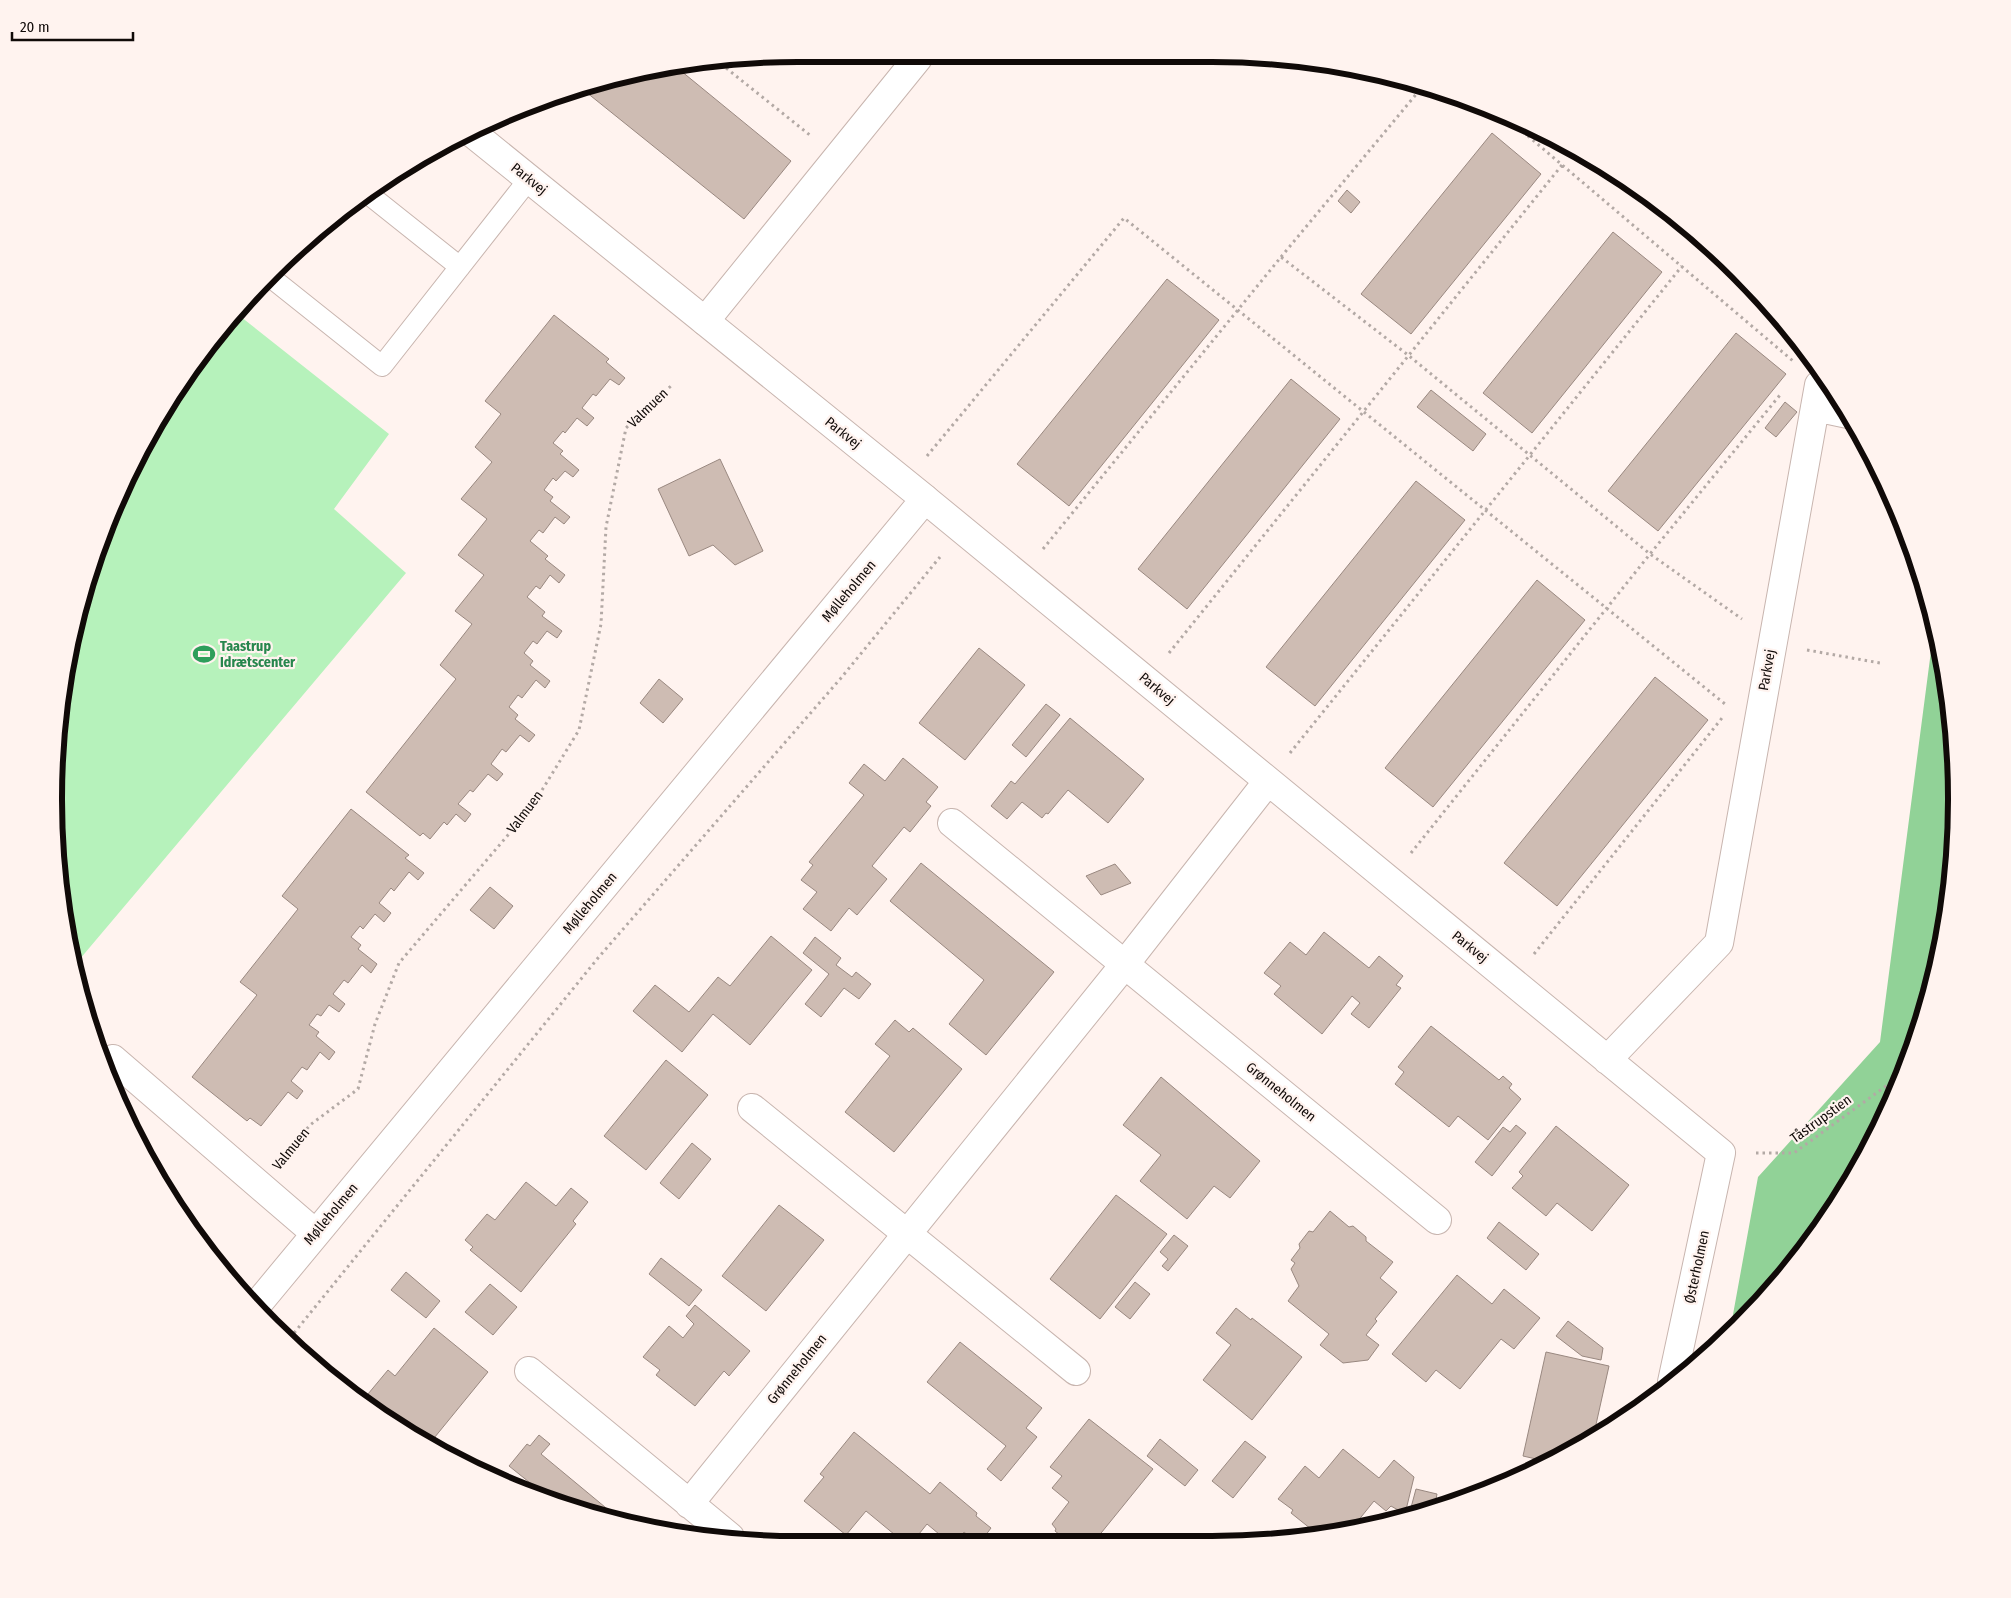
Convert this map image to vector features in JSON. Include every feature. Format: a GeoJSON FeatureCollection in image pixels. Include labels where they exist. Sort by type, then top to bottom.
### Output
{"type":"FeatureCollection","features":[{"type":"Feature","properties":{"kind":"street"},"geometry":{"type":"LineString","coordinates":[[705,321],[915,62]]}},
{"type":"Feature","properties":{"kind":"street","name":"Parkvej"},"geometry":{"type":"LineString","coordinates":[[477,136],[915,491],[1721,1153]]}},
{"type":"Feature","properties":{"kind":"street"},"geometry":{"type":"LineString","coordinates":[[1817,396],[1834,406]]}},
{"type":"Feature","properties":{"kind":"street","name":"Parkvej"},"geometry":{"type":"LineString","coordinates":[[1607,1060],[1719,943],[1817,396]]}},
{"type":"Feature","properties":{"kind":"street","name":"Mølleholmen"},"geometry":{"type":"LineString","coordinates":[[260,1301],[915,491]]}},
{"type":"Feature","properties":{"kind":"street","name":"Grønneholmen"},"geometry":{"type":"LineString","coordinates":[[689,1504],[1125,964],[1268,781]]}},
{"type":"Feature","properties":{"kind":"street","name":"Grønneholmen"},"geometry":{"type":"LineString","coordinates":[[952,823],[1438,1220]]}},
{"type":"Feature","properties":{"kind":"street"},"geometry":{"type":"LineString","coordinates":[[113,1059],[315,1233]]}},
{"type":"Feature","properties":{"kind":"street"},"geometry":{"type":"LineString","coordinates":[[752,1108],[1076,1371]]}},
{"type":"Feature","properties":{"kind":"street","name":"Østerholmen"},"geometry":{"type":"LineString","coordinates":[[1674,1372],[1721,1153]]}},
{"type":"Feature","properties":{"kind":"street"},"geometry":{"type":"LineString","coordinates":[[529,1371],[721,1531]]}},
{"type":"Feature","properties":{"kind":"lane"},"geometry":{"type":"LineString","coordinates":[[275,281],[382,366],[529,179]]}},
{"type":"Feature","properties":{"kind":"lane"},"geometry":{"type":"LineString","coordinates":[[374,199],[460,267]]}},
{"type":"Feature","properties":{"kind":"path"},"geometry":{"type":"LineString","coordinates":[[724,67],[838,158]]}},
{"type":"Feature","properties":{"kind":"path"},"geometry":{"type":"LineString","coordinates":[[1020,577],[1418,92]]}},
{"type":"Feature","properties":{"kind":"path"},"geometry":{"type":"LineString","coordinates":[[1522,131],[1802,368],[1817,396]]}},
{"type":"Feature","properties":{"kind":"path"},"geometry":{"type":"LineString","coordinates":[[1147,681],[1562,165]]}},
{"type":"Feature","properties":{"kind":"path"},"geometry":{"type":"LineString","coordinates":[[915,491],[1124,218],[1757,729]]}},
{"type":"Feature","properties":{"kind":"path"},"geometry":{"type":"LineString","coordinates":[[1282,257],[1408,355],[1650,554],[1772,641],[1880,663]]}},
{"type":"Feature","properties":{"kind":"path"},"geometry":{"type":"LineString","coordinates":[[1268,781],[1682,266]]}},
{"type":"Feature","properties":{"kind":"path","name":"Valmuen"},"geometry":{"type":"LineString","coordinates":[[260,1186],[310,1125],[358,1089],[375,1024],[398,963],[531,808],[579,730],[600,624],[606,527],[626,428],[672,385]]}},
{"type":"Feature","properties":{"kind":"path"},"geometry":{"type":"LineString","coordinates":[[1389,881],[1650,554],[1783,392]]}},
{"type":"Feature","properties":{"kind":"path"},"geometry":{"type":"LineString","coordinates":[[293,1334],[598,958],[841,678],[962,530]]}},
{"type":"Feature","properties":{"kind":"path"},"geometry":{"type":"LineString","coordinates":[[1512,981],[1730,708]]}},
{"type":"Feature","properties":{"kind":"path","name":"Tåstrupstien"},"geometry":{"type":"LineString","coordinates":[[1721,1153],[1794,1153],[1891,1084]]}},
{"type":"Feature","properties":{"kind":"green space","name":"Taastrup Idrætscenter"},"geometry":{"type":"Polygon","coordinates":[[[242,317],[389,434],[334,509],[406,573],[81,958],[69,895],[62,799],[69,703],[77,655],[88,608],[102,562],[138,473],[161,431],[187,390],[242,317]]]}},
{"type":"Feature","properties":{"kind":"green space"},"geometry":{"type":"Polygon","coordinates":[[[1932,645],[1942,703],[1947,751],[1947,847],[1934,943],[1923,990],[1909,1036],[1892,1081],[1873,1125],[1850,1167],[1796,1247],[1766,1285],[1732,1321],[1758,1177],[1880,1042],[1932,645]]]}},
{"type":"Feature","properties":{"kind":"building"},"geometry":{"type":"Polygon","coordinates":[[[683,72],[791,161],[744,219],[588,94],[655,77],[683,72]]]}},
{"type":"Feature","properties":{"kind":"building"},"geometry":{"type":"Polygon","coordinates":[[[1492,133],[1541,174],[1411,334],[1361,294],[1492,133]]]}},
{"type":"Feature","properties":{"kind":"building"},"geometry":{"type":"Polygon","coordinates":[[[1347,190],[1360,202],[1351,213],[1338,201],[1347,190]]]}},
{"type":"Feature","properties":{"kind":"building"},"geometry":{"type":"Polygon","coordinates":[[[1613,232],[1662,272],[1532,433],[1483,393],[1613,232]]]}},
{"type":"Feature","properties":{"kind":"building"},"geometry":{"type":"Polygon","coordinates":[[[1167,279],[1219,320],[1069,506],[1017,464],[1167,279]]]}},
{"type":"Feature","properties":{"kind":"building"},"geometry":{"type":"Polygon","coordinates":[[[554,315],[609,359],[606,362],[625,378],[619,385],[610,379],[596,396],[593,394],[582,408],[594,418],[587,426],[577,418],[565,433],[563,431],[553,443],[563,451],[560,454],[579,470],[573,477],[565,471],[556,481],[553,478],[544,490],[553,497],[550,501],[570,517],[564,524],[555,517],[543,533],[539,530],[530,541],[548,556],[545,559],[565,575],[559,583],[550,575],[540,589],[536,586],[527,597],[545,612],[542,616],[562,631],[557,638],[547,631],[537,644],[533,641],[524,653],[533,661],[530,665],[550,681],[545,688],[536,680],[522,698],[518,695],[509,707],[518,715],[515,719],[535,735],[529,742],[520,735],[506,752],[502,749],[491,764],[503,774],[497,781],[488,774],[473,792],[470,790],[458,804],[471,814],[465,822],[456,814],[447,825],[444,822],[430,839],[423,833],[420,836],[366,792],[456,679],[440,665],[472,624],[455,611],[484,575],[458,555],[487,519],[461,499],[492,462],[475,447],[501,414],[485,401],[554,315]]]}},
{"type":"Feature","properties":{"kind":"building"},"geometry":{"type":"Polygon","coordinates":[[[1736,333],[1786,374],[1658,531],[1608,491],[1736,333]]]}},
{"type":"Feature","properties":{"kind":"building"},"geometry":{"type":"Polygon","coordinates":[[[1291,379],[1340,419],[1187,609],[1138,569],[1291,379]]]}},
{"type":"Feature","properties":{"kind":"building"},"geometry":{"type":"Polygon","coordinates":[[[1431,390],[1486,434],[1473,451],[1417,407],[1431,390]]]}},
{"type":"Feature","properties":{"kind":"building"},"geometry":{"type":"Polygon","coordinates":[[[1785,402],[1797,412],[1776,437],[1765,428],[1785,402]]]}},
{"type":"Feature","properties":{"kind":"building"},"geometry":{"type":"Polygon","coordinates":[[[720,459],[763,551],[735,565],[713,545],[689,556],[658,489],[720,459]]]}},
{"type":"Feature","properties":{"kind":"building"},"geometry":{"type":"Polygon","coordinates":[[[1416,481],[1465,520],[1315,706],[1266,667],[1416,481]]]}},
{"type":"Feature","properties":{"kind":"building"},"geometry":{"type":"Polygon","coordinates":[[[1537,580],[1585,620],[1433,807],[1385,768],[1537,580]]]}},
{"type":"Feature","properties":{"kind":"building"},"geometry":{"type":"Polygon","coordinates":[[[979,648],[1025,685],[965,760],[919,723],[979,648]]]}},
{"type":"Feature","properties":{"kind":"building"},"geometry":{"type":"Polygon","coordinates":[[[1655,677],[1708,720],[1557,906],[1504,863],[1655,677]]]}},
{"type":"Feature","properties":{"kind":"building"},"geometry":{"type":"Polygon","coordinates":[[[659,679],[683,699],[663,723],[640,703],[659,679]]]}},
{"type":"Feature","properties":{"kind":"building"},"geometry":{"type":"Polygon","coordinates":[[[1046,704],[1060,715],[1026,757],[1012,745],[1046,704]]]}},
{"type":"Feature","properties":{"kind":"building"},"geometry":{"type":"Polygon","coordinates":[[[1070,718],[1144,779],[1108,823],[1068,790],[1048,814],[1046,813],[1042,818],[1022,802],[1007,819],[991,806],[1011,781],[1015,784],[1070,718]]]}},
{"type":"Feature","properties":{"kind":"building"},"geometry":{"type":"Polygon","coordinates":[[[903,758],[938,787],[926,802],[931,806],[910,832],[904,827],[872,866],[887,879],[857,915],[849,908],[831,931],[803,909],[817,892],[801,880],[813,865],[809,862],[864,795],[849,783],[864,764],[885,781],[903,758]]]}},
{"type":"Feature","properties":{"kind":"building"},"geometry":{"type":"Polygon","coordinates":[[[351,809],[409,855],[405,858],[424,873],[418,880],[409,872],[394,891],[391,888],[379,903],[391,913],[384,922],[375,914],[363,929],[360,926],[351,937],[361,945],[358,949],[377,964],[371,973],[362,965],[348,983],[344,980],[333,994],[345,1004],[339,1012],[329,1005],[321,1016],[317,1014],[309,1025],[319,1032],[316,1036],[335,1052],[329,1060],[320,1052],[307,1070],[302,1067],[291,1081],[303,1091],[297,1099],[288,1092],[261,1126],[250,1118],[247,1121],[192,1077],[257,995],[240,982],[298,909],[282,896],[351,809]]]}},
{"type":"Feature","properties":{"kind":"building"},"geometry":{"type":"Polygon","coordinates":[[[921,863],[1054,972],[986,1055],[949,1024],[984,980],[890,901],[921,863]]]}},
{"type":"Feature","properties":{"kind":"building"},"geometry":{"type":"Polygon","coordinates":[[[1115,864],[1131,883],[1101,895],[1086,876],[1115,864]]]}},
{"type":"Feature","properties":{"kind":"building"},"geometry":{"type":"Polygon","coordinates":[[[490,887],[513,906],[494,929],[470,910],[490,887]]]}},
{"type":"Feature","properties":{"kind":"building"},"geometry":{"type":"Polygon","coordinates":[[[1324,932],[1369,968],[1379,956],[1403,976],[1396,985],[1401,988],[1369,1028],[1351,1014],[1360,1003],[1352,996],[1322,1034],[1274,994],[1281,986],[1264,973],[1290,942],[1306,955],[1324,932]]]}},
{"type":"Feature","properties":{"kind":"building"},"geometry":{"type":"Polygon","coordinates":[[[771,936],[812,970],[750,1045],[713,1014],[682,1052],[633,1011],[655,985],[689,1012],[718,977],[730,986],[771,936]]]}},
{"type":"Feature","properties":{"kind":"building"},"geometry":{"type":"Polygon","coordinates":[[[815,937],[841,958],[836,965],[852,977],[856,972],[871,984],[859,999],[844,988],[821,1017],[805,1004],[829,974],[803,953],[815,937]]]}},
{"type":"Feature","properties":{"kind":"building"},"geometry":{"type":"Polygon","coordinates":[[[895,1020],[909,1032],[913,1028],[962,1069],[894,1152],[845,1112],[890,1056],[875,1044],[895,1020]]]}},
{"type":"Feature","properties":{"kind":"building"},"geometry":{"type":"Polygon","coordinates":[[[1431,1026],[1499,1080],[1503,1076],[1512,1084],[1509,1088],[1521,1099],[1488,1140],[1458,1116],[1449,1127],[1395,1084],[1404,1072],[1398,1067],[1431,1026]]]}},
{"type":"Feature","properties":{"kind":"building"},"geometry":{"type":"Polygon","coordinates":[[[666,1060],[708,1095],[646,1170],[604,1136],[666,1060]]]}},
{"type":"Feature","properties":{"kind":"building"},"geometry":{"type":"Polygon","coordinates":[[[1161,1077],[1260,1161],[1230,1198],[1214,1186],[1187,1219],[1140,1181],[1161,1155],[1123,1125],[1161,1077]]]}},
{"type":"Feature","properties":{"kind":"building"},"geometry":{"type":"Polygon","coordinates":[[[1516,1125],[1526,1133],[1492,1176],[1475,1162],[1503,1127],[1510,1132],[1516,1125]]]}},
{"type":"Feature","properties":{"kind":"building"},"geometry":{"type":"Polygon","coordinates":[[[1556,1126],[1629,1185],[1592,1231],[1557,1203],[1546,1216],[1512,1188],[1523,1176],[1519,1172],[1556,1126]]]}},
{"type":"Feature","properties":{"kind":"building"},"geometry":{"type":"Polygon","coordinates":[[[692,1143],[711,1159],[679,1199],[660,1183],[692,1143]]]}},
{"type":"Feature","properties":{"kind":"building"},"geometry":{"type":"Polygon","coordinates":[[[526,1182],[556,1206],[571,1188],[588,1202],[573,1221],[576,1224],[521,1292],[470,1250],[473,1247],[465,1240],[487,1214],[495,1220],[526,1182]]]}},
{"type":"Feature","properties":{"kind":"building"},"geometry":{"type":"Polygon","coordinates":[[[1116,1195],[1167,1234],[1100,1319],[1050,1279],[1116,1195]]]}},
{"type":"Feature","properties":{"kind":"building"},"geometry":{"type":"Polygon","coordinates":[[[779,1205],[824,1240],[766,1311],[722,1276],[779,1205]]]}},
{"type":"Feature","properties":{"kind":"building"},"geometry":{"type":"Polygon","coordinates":[[[1330,1211],[1349,1227],[1353,1226],[1366,1237],[1366,1241],[1393,1262],[1380,1278],[1397,1292],[1375,1319],[1377,1321],[1366,1335],[1379,1345],[1368,1360],[1343,1363],[1320,1345],[1329,1334],[1288,1301],[1299,1286],[1291,1269],[1295,1263],[1291,1260],[1300,1248],[1299,1244],[1309,1231],[1313,1232],[1330,1211]]]}},
{"type":"Feature","properties":{"kind":"building"},"geometry":{"type":"Polygon","coordinates":[[[1499,1222],[1539,1254],[1526,1270],[1487,1238],[1499,1222]]]}},
{"type":"Feature","properties":{"kind":"building"},"geometry":{"type":"Polygon","coordinates":[[[1174,1235],[1188,1246],[1168,1271],[1162,1266],[1168,1259],[1160,1252],[1174,1235]]]}},
{"type":"Feature","properties":{"kind":"building"},"geometry":{"type":"Polygon","coordinates":[[[661,1258],[702,1290],[689,1306],[649,1274],[661,1258]]]}},
{"type":"Feature","properties":{"kind":"building"},"geometry":{"type":"Polygon","coordinates":[[[406,1272],[440,1301],[426,1318],[391,1290],[406,1272]]]}},
{"type":"Feature","properties":{"kind":"building"},"geometry":{"type":"Polygon","coordinates":[[[1457,1275],[1492,1304],[1504,1289],[1540,1318],[1514,1349],[1501,1339],[1460,1389],[1436,1370],[1426,1382],[1392,1354],[1457,1275]]]}},
{"type":"Feature","properties":{"kind":"building"},"geometry":{"type":"Polygon","coordinates":[[[1135,1282],[1150,1294],[1130,1319],[1115,1307],[1135,1282]]]}},
{"type":"Feature","properties":{"kind":"building"},"geometry":{"type":"Polygon","coordinates":[[[490,1284],[517,1307],[493,1335],[465,1312],[490,1284]]]}},
{"type":"Feature","properties":{"kind":"building"},"geometry":{"type":"Polygon","coordinates":[[[695,1305],[750,1351],[729,1376],[724,1371],[695,1406],[656,1375],[660,1370],[643,1357],[669,1326],[683,1338],[694,1324],[686,1316],[695,1305]]]}},
{"type":"Feature","properties":{"kind":"building"},"geometry":{"type":"Polygon","coordinates":[[[1236,1308],[1251,1320],[1252,1318],[1302,1357],[1252,1420],[1203,1380],[1231,1345],[1216,1333],[1236,1308]]]}},
{"type":"Feature","properties":{"kind":"building"},"geometry":{"type":"Polygon","coordinates":[[[1568,1321],[1603,1348],[1601,1360],[1582,1356],[1556,1336],[1568,1321]]]}},
{"type":"Feature","properties":{"kind":"building"},"geometry":{"type":"Polygon","coordinates":[[[434,1328],[488,1372],[434,1438],[390,1411],[368,1394],[388,1370],[395,1376],[434,1328]]]}},
{"type":"Feature","properties":{"kind":"building"},"geometry":{"type":"Polygon","coordinates":[[[960,1342],[1042,1408],[1026,1428],[1037,1437],[1001,1481],[987,1469],[1006,1446],[927,1382],[960,1342]]]}},
{"type":"Feature","properties":{"kind":"building"},"geometry":{"type":"Polygon","coordinates":[[[1546,1352],[1609,1366],[1595,1427],[1539,1460],[1523,1456],[1546,1352]]]}},
{"type":"Feature","properties":{"kind":"building"},"geometry":{"type":"Polygon","coordinates":[[[1089,1419],[1153,1469],[1099,1536],[1061,1536],[1055,1531],[1056,1529],[1052,1524],[1069,1502],[1052,1488],[1062,1476],[1050,1467],[1089,1419]]]}},
{"type":"Feature","properties":{"kind":"building"},"geometry":{"type":"Polygon","coordinates":[[[854,1432],[930,1494],[940,1482],[977,1513],[976,1516],[991,1528],[985,1536],[969,1536],[964,1532],[961,1536],[941,1536],[927,1524],[917,1536],[896,1536],[866,1511],[846,1535],[804,1501],[824,1477],[820,1474],[854,1432]]]}},
{"type":"Feature","properties":{"kind":"building"},"geometry":{"type":"Polygon","coordinates":[[[539,1435],[550,1444],[541,1454],[609,1510],[533,1485],[509,1466],[527,1444],[530,1446],[539,1435]]]}},
{"type":"Feature","properties":{"kind":"building"},"geometry":{"type":"Polygon","coordinates":[[[1160,1439],[1198,1470],[1185,1486],[1147,1456],[1160,1439]]]}},
{"type":"Feature","properties":{"kind":"building"},"geometry":{"type":"Polygon","coordinates":[[[1245,1441],[1266,1457],[1233,1498],[1212,1481],[1245,1441]]]}},
{"type":"Feature","properties":{"kind":"building"},"geometry":{"type":"Polygon","coordinates":[[[1343,1449],[1379,1478],[1394,1460],[1414,1477],[1406,1509],[1399,1511],[1391,1506],[1386,1511],[1374,1501],[1358,1520],[1310,1529],[1291,1513],[1293,1510],[1278,1499],[1305,1466],[1319,1478],[1343,1449]]]}},
{"type":"Feature","properties":{"kind":"building"},"geometry":{"type":"Polygon","coordinates":[[[1416,1489],[1437,1494],[1436,1500],[1411,1508],[1416,1489]]]}},
{"type":"Feature","properties":{"kind":"place","name":"Taastrup Idrætscenter"},"geometry":{"type":"Point","coordinates":[204,654]}}]}
